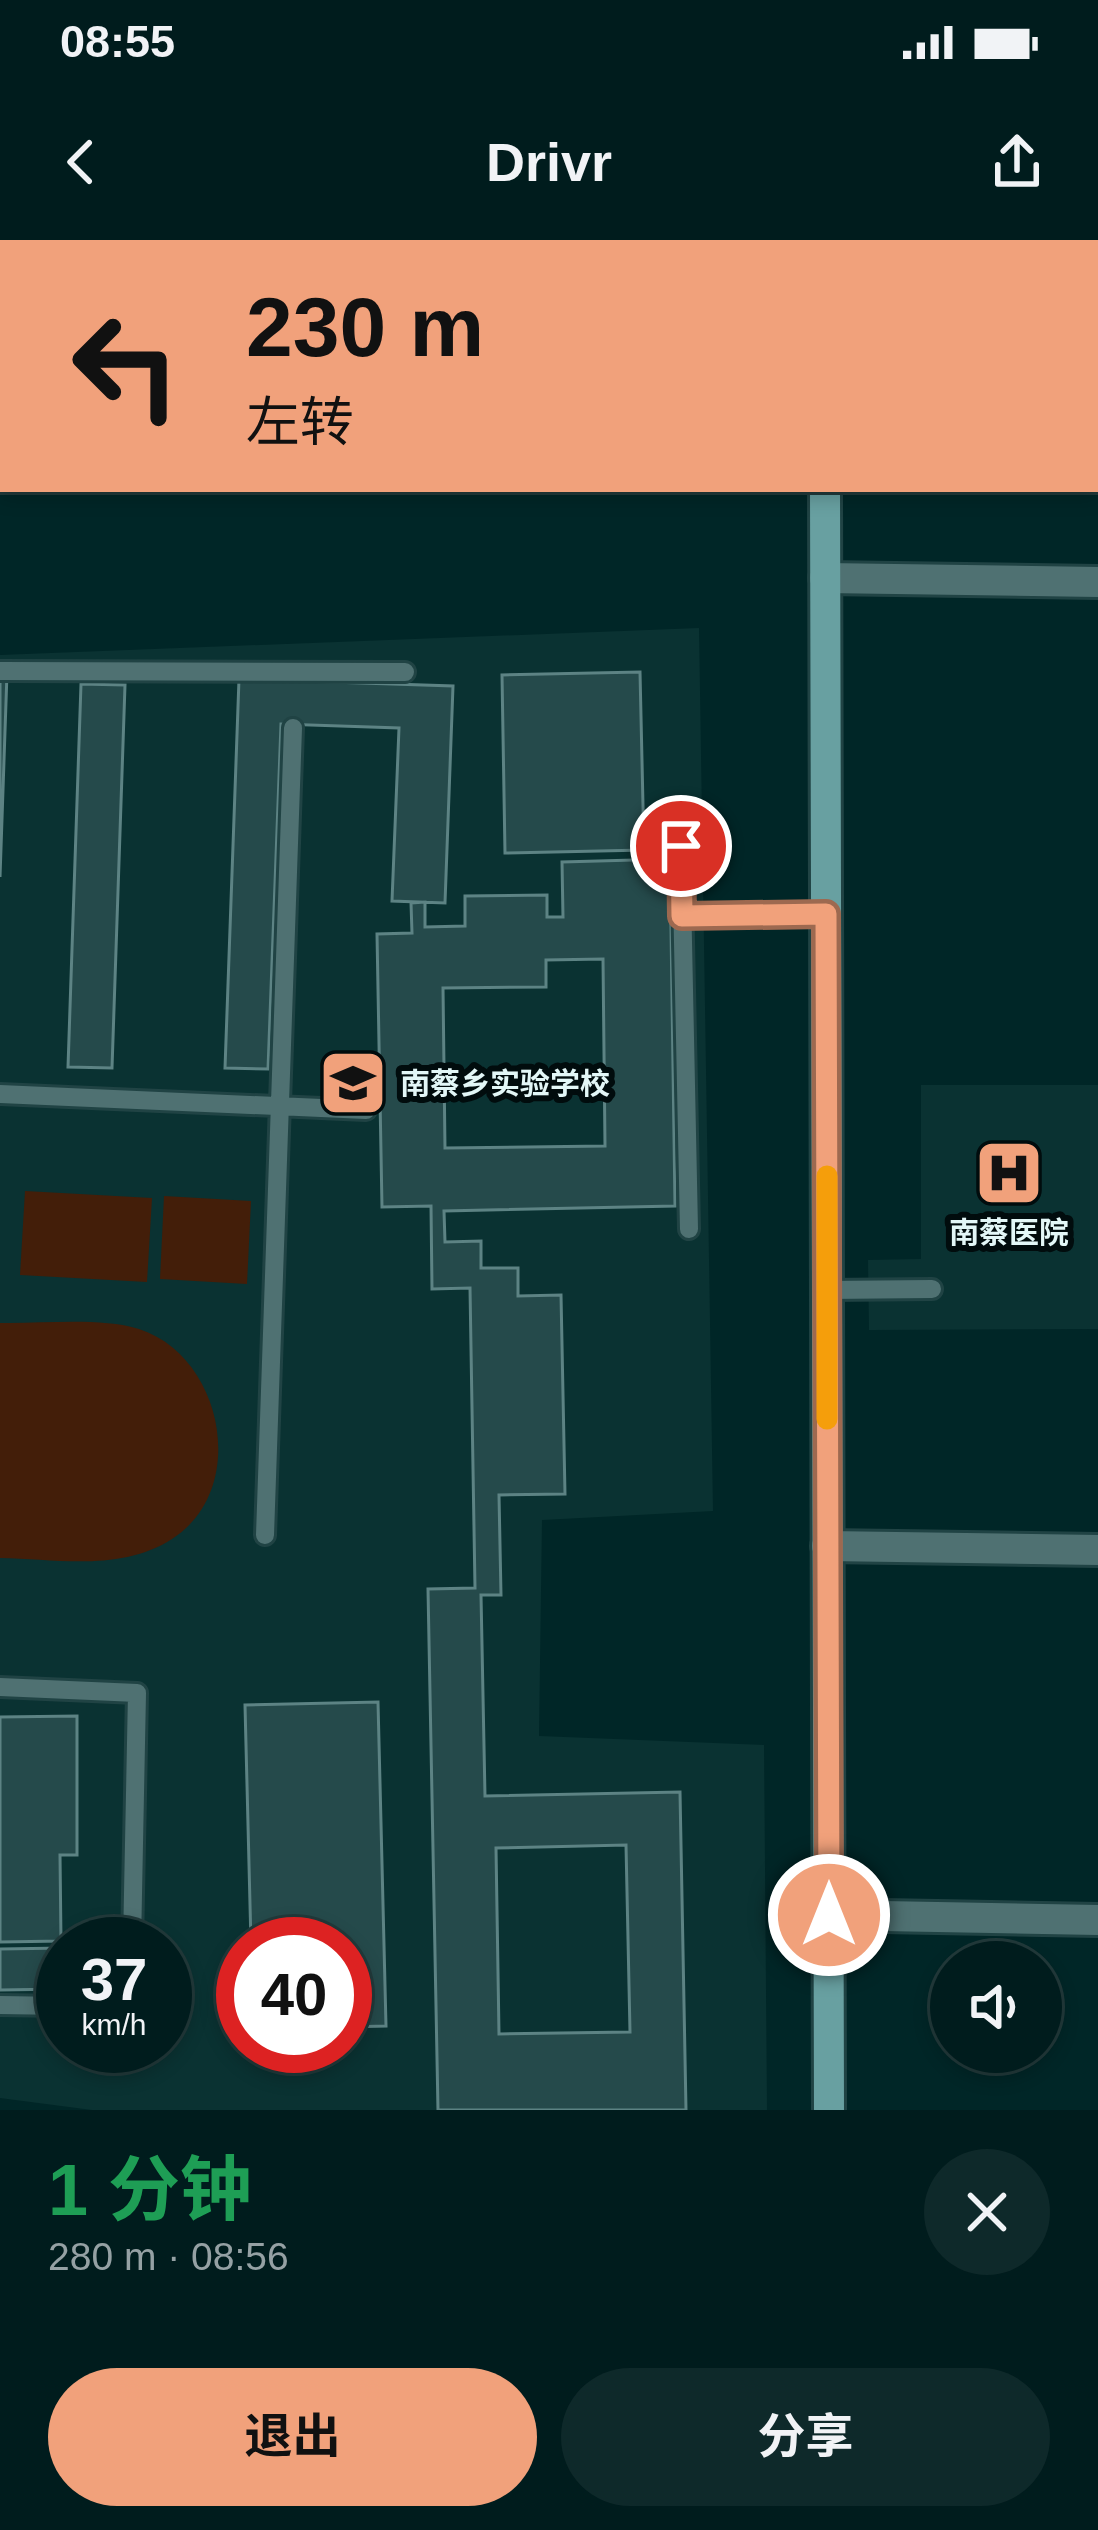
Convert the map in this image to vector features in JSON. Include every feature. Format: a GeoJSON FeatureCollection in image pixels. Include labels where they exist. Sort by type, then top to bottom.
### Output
{"type":"FeatureCollection","features":[{"type":"Feature","properties":{"kind":"street"},"geometry":{"type":"LineString","coordinates":[[825,492],[829,2110]]}},
{"type":"Feature","properties":{"kind":"street"},"geometry":{"type":"LineString","coordinates":[[825,578],[1098,582]]}},
{"type":"Feature","properties":{"kind":"street"},"geometry":{"type":"LineString","coordinates":[[827,1546],[1098,1550]]}},
{"type":"Feature","properties":{"kind":"street"},"geometry":{"type":"LineString","coordinates":[[829,1915],[1098,1920]]}},
{"type":"Feature","properties":{"kind":"lane"},"geometry":{"type":"LineString","coordinates":[[0,671],[405,672]]}},
{"type":"Feature","properties":{"kind":"lane"},"geometry":{"type":"LineString","coordinates":[[265,1535],[293,728]]}},
{"type":"Feature","properties":{"kind":"lane"},"geometry":{"type":"LineString","coordinates":[[681,846],[688,1229]]}},
{"type":"Feature","properties":{"kind":"lane"},"geometry":{"type":"LineString","coordinates":[[682,916],[826,914]]}},
{"type":"Feature","properties":{"kind":"lane"},"geometry":{"type":"LineString","coordinates":[[0,1094],[366,1110]]}},
{"type":"Feature","properties":{"kind":"lane"},"geometry":{"type":"LineString","coordinates":[[827,1290],[932,1288]]}},
{"type":"Feature","properties":{"kind":"lane"},"geometry":{"type":"LineString","coordinates":[[0,1687],[137,1693],[133,1917]]}},
{"type":"Feature","properties":{"kind":"lane"},"geometry":{"type":"LineString","coordinates":[[0,2005],[36,2006]]}},
{"type":"Feature","properties":{"kind":"shaded area","name":"南蔡乡实验学校"},"geometry":{"type":"Polygon","coordinates":[[[699,628],[713,1511],[542,1520],[539,1736],[764,1745],[767,2110],[92,2110],[0,2098],[0,655],[699,628]]]}},
{"type":"Feature","properties":{"kind":"shaded area","name":"南蔡医院"},"geometry":{"type":"Polygon","coordinates":[[[921,1085],[1098,1085],[1098,1329],[869,1330],[868,1260],[921,1259],[921,1085]]]}},
{"type":"Feature","properties":{"kind":"shaded area"},"geometry":{"type":"Polygon","coordinates":[[[25,1191],[152,1198],[147,1282],[20,1275],[25,1191]]]}},
{"type":"Feature","properties":{"kind":"shaded area"},"geometry":{"type":"Polygon","coordinates":[[[164,1196],[251,1201],[247,1284],[160,1279],[164,1196]]]}},
{"type":"Feature","properties":{"kind":"shaded area"},"geometry":{"type":"Polygon","coordinates":[[[0,1323],[123,1325],[168,1344],[191,1366],[207,1394],[216,1425],[218,1458],[212,1489],[196,1517],[172,1539],[110,1560],[0,1558],[0,1323]]]}},
{"type":"Feature","properties":{"kind":"building"},"geometry":{"type":"Polygon","coordinates":[[[640,672],[644,850],[505,853],[502,675],[640,672]]]}},
{"type":"Feature","properties":{"kind":"building"},"geometry":{"type":"Polygon","coordinates":[[[0,673],[7,673],[0,877],[0,673]]]}},
{"type":"Feature","properties":{"kind":"building"},"geometry":{"type":"Polygon","coordinates":[[[239,679],[453,686],[445,903],[392,901],[399,728],[281,724],[268,1069],[225,1068],[239,679]]]}},
{"type":"Feature","properties":{"kind":"building"},"geometry":{"type":"Polygon","coordinates":[[[81,684],[125,685],[112,1068],[68,1067],[81,684]]]}},
{"type":"Feature","properties":{"kind":"building"},"geometry":{"type":"Polygon","coordinates":[[[670,859],[675,1206],[444,1211],[445,1242],[481,1241],[481,1268],[518,1268],[518,1296],[561,1295],[565,1494],[499,1495],[501,1595],[481,1595],[485,1796],[680,1792],[686,2110],[438,2110],[428,1589],[475,1588],[470,1288],[432,1289],[431,1206],[382,1207],[377,934],[412,933],[411,903],[425,902],[425,927],[465,926],[465,896],[547,895],[547,917],[563,917],[562,862],[670,859]],[[603,959],[546,960],[546,987],[443,988],[445,1148],[605,1146],[603,959]],[[626,1845],[496,1848],[499,2034],[630,2032],[626,1845]]]}},
{"type":"Feature","properties":{"kind":"building"},"geometry":{"type":"Polygon","coordinates":[[[378,1702],[386,2026],[372,2026],[372,1917],[250,1917],[245,1705],[378,1702]]]}},
{"type":"Feature","properties":{"kind":"building"},"geometry":{"type":"Polygon","coordinates":[[[77,1716],[77,1855],[60,1855],[61,1917],[36,1917],[36,1941],[0,1942],[0,1717],[77,1716]]]}},
{"type":"Feature","properties":{"kind":"building"},"geometry":{"type":"Polygon","coordinates":[[[36,1948],[36,1989],[0,1990],[0,1949],[36,1948]]]}},
{"type":"Feature","properties":{"kind":"slow traffic"},"geometry":{"type":"LineString","coordinates":[[827,1176],[827,1419]]}},
{"type":"Feature","properties":{"kind":"place","name":"南蔡乡实验学校"},"geometry":{"type":"Point","coordinates":[353,1083]}},
{"type":"Feature","properties":{"kind":"place","name":"南蔡医院"},"geometry":{"type":"Point","coordinates":[1009,1173]}},
{"type":"Feature","properties":{"kind":"route"},"geometry":{"type":"LineString","coordinates":[[681,846],[682,916],[826,914],[829,1915]]}}]}
